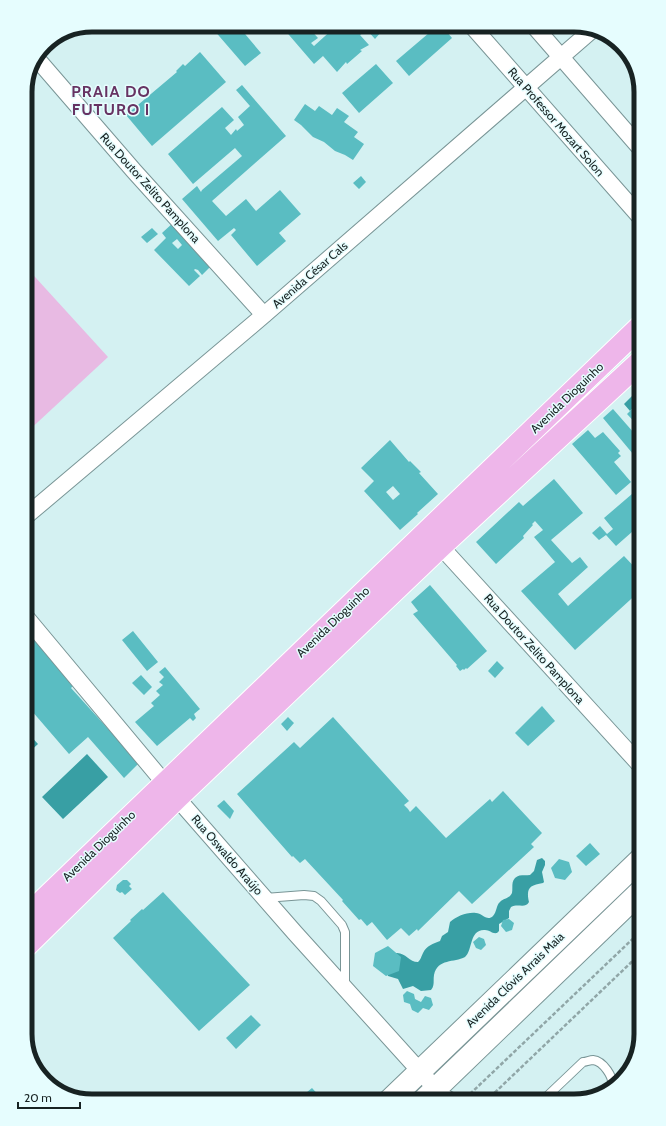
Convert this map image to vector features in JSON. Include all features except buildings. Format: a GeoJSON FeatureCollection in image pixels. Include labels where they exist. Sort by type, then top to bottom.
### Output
{"type":"FeatureCollection","features":[{"type":"Feature","properties":{"kind":"main road","name":"Avenida Dioguinho"},"geometry":{"type":"LineString","coordinates":[[32,912],[171,791],[434,539],[634,333]]}},
{"type":"Feature","properties":{"kind":"main road","name":"Avenida Dioguinho"},"geometry":{"type":"LineString","coordinates":[[434,539],[634,368]]}},
{"type":"Feature","properties":{"kind":"main road","name":"Avenida Dioguinho"},"geometry":{"type":"LineString","coordinates":[[32,940],[171,791]]}},
{"type":"Feature","properties":{"kind":"main road","name":"Avenida Clóvis Arrais Maia"},"geometry":{"type":"LineString","coordinates":[[396,1094],[634,866]]}},
{"type":"Feature","properties":{"kind":"main road","name":"Avenida Clóvis Arrais Maia"},"geometry":{"type":"LineString","coordinates":[[430,1094],[634,898]]}},
{"type":"Feature","properties":{"kind":"street","name":"Rua Professor Mozart Solon"},"geometry":{"type":"LineString","coordinates":[[477,32],[634,210]]}},
{"type":"Feature","properties":{"kind":"street"},"geometry":{"type":"LineString","coordinates":[[539,32],[634,141]]}},
{"type":"Feature","properties":{"kind":"street","name":"Avenida César Cals"},"geometry":{"type":"LineString","coordinates":[[32,510],[264,315],[588,34]]}},
{"type":"Feature","properties":{"kind":"street","name":"Rua Doutor Zelito Pamplona"},"geometry":{"type":"LineString","coordinates":[[40,63],[134,171],[264,315]]}},
{"type":"Feature","properties":{"kind":"street","name":"Rua Doutor Zelito Pamplona"},"geometry":{"type":"LineString","coordinates":[[434,539],[634,758]]}},
{"type":"Feature","properties":{"kind":"street","name":"Rua Oswaldo Araújo"},"geometry":{"type":"LineString","coordinates":[[32,624],[171,791],[420,1071],[429,1094]]}},
{"type":"Feature","properties":{"kind":"lane"},"geometry":{"type":"LineString","coordinates":[[265,898],[304,895],[314,896],[321,901],[342,925],[345,932],[345,988]]}},
{"type":"Feature","properties":{"kind":"lane"},"geometry":{"type":"LineString","coordinates":[[550,1094],[584,1062],[592,1060],[600,1062],[611,1075],[612,1080]]}},
{"type":"Feature","properties":{"kind":"path"},"geometry":{"type":"LineString","coordinates":[[470,1094],[634,938]]}},
{"type":"Feature","properties":{"kind":"path"},"geometry":{"type":"LineString","coordinates":[[493,1094],[634,960]]}},
{"type":"Feature","properties":{"kind":"shaded area"},"geometry":{"type":"Polygon","coordinates":[[[32,274],[108,357],[32,428],[32,274]]]}},
{"type":"Feature","properties":{"kind":"water"},"geometry":{"type":"Polygon","coordinates":[[[634,394],[634,407],[630,411],[624,404],[634,394]]]}},
{"type":"Feature","properties":{"kind":"water"},"geometry":{"type":"Polygon","coordinates":[[[32,738],[38,744],[32,750],[32,738]]]}},
{"type":"Feature","properties":{"kind":"water"},"geometry":{"type":"Polygon","coordinates":[[[87,754],[108,777],[63,819],[42,797],[87,754]]]}},
{"type":"Feature","properties":{"kind":"water"},"geometry":{"type":"Polygon","coordinates":[[[542,858],[545,861],[542,872],[544,882],[530,888],[528,891],[529,902],[523,906],[511,907],[509,911],[509,918],[499,924],[499,931],[497,933],[485,930],[476,933],[468,954],[465,957],[443,963],[439,966],[434,975],[431,990],[421,991],[413,986],[403,989],[398,979],[388,976],[396,953],[402,954],[415,962],[418,962],[426,948],[440,941],[442,936],[448,932],[450,922],[456,918],[466,914],[478,913],[487,918],[491,918],[499,903],[512,893],[515,878],[530,875],[534,871],[537,860],[542,858]]]}},
{"type":"Feature","properties":{"kind":"district","name":"PRAIA DO FUTURO I"},"geometry":{"type":"Point","coordinates":[111,100]}}]}
